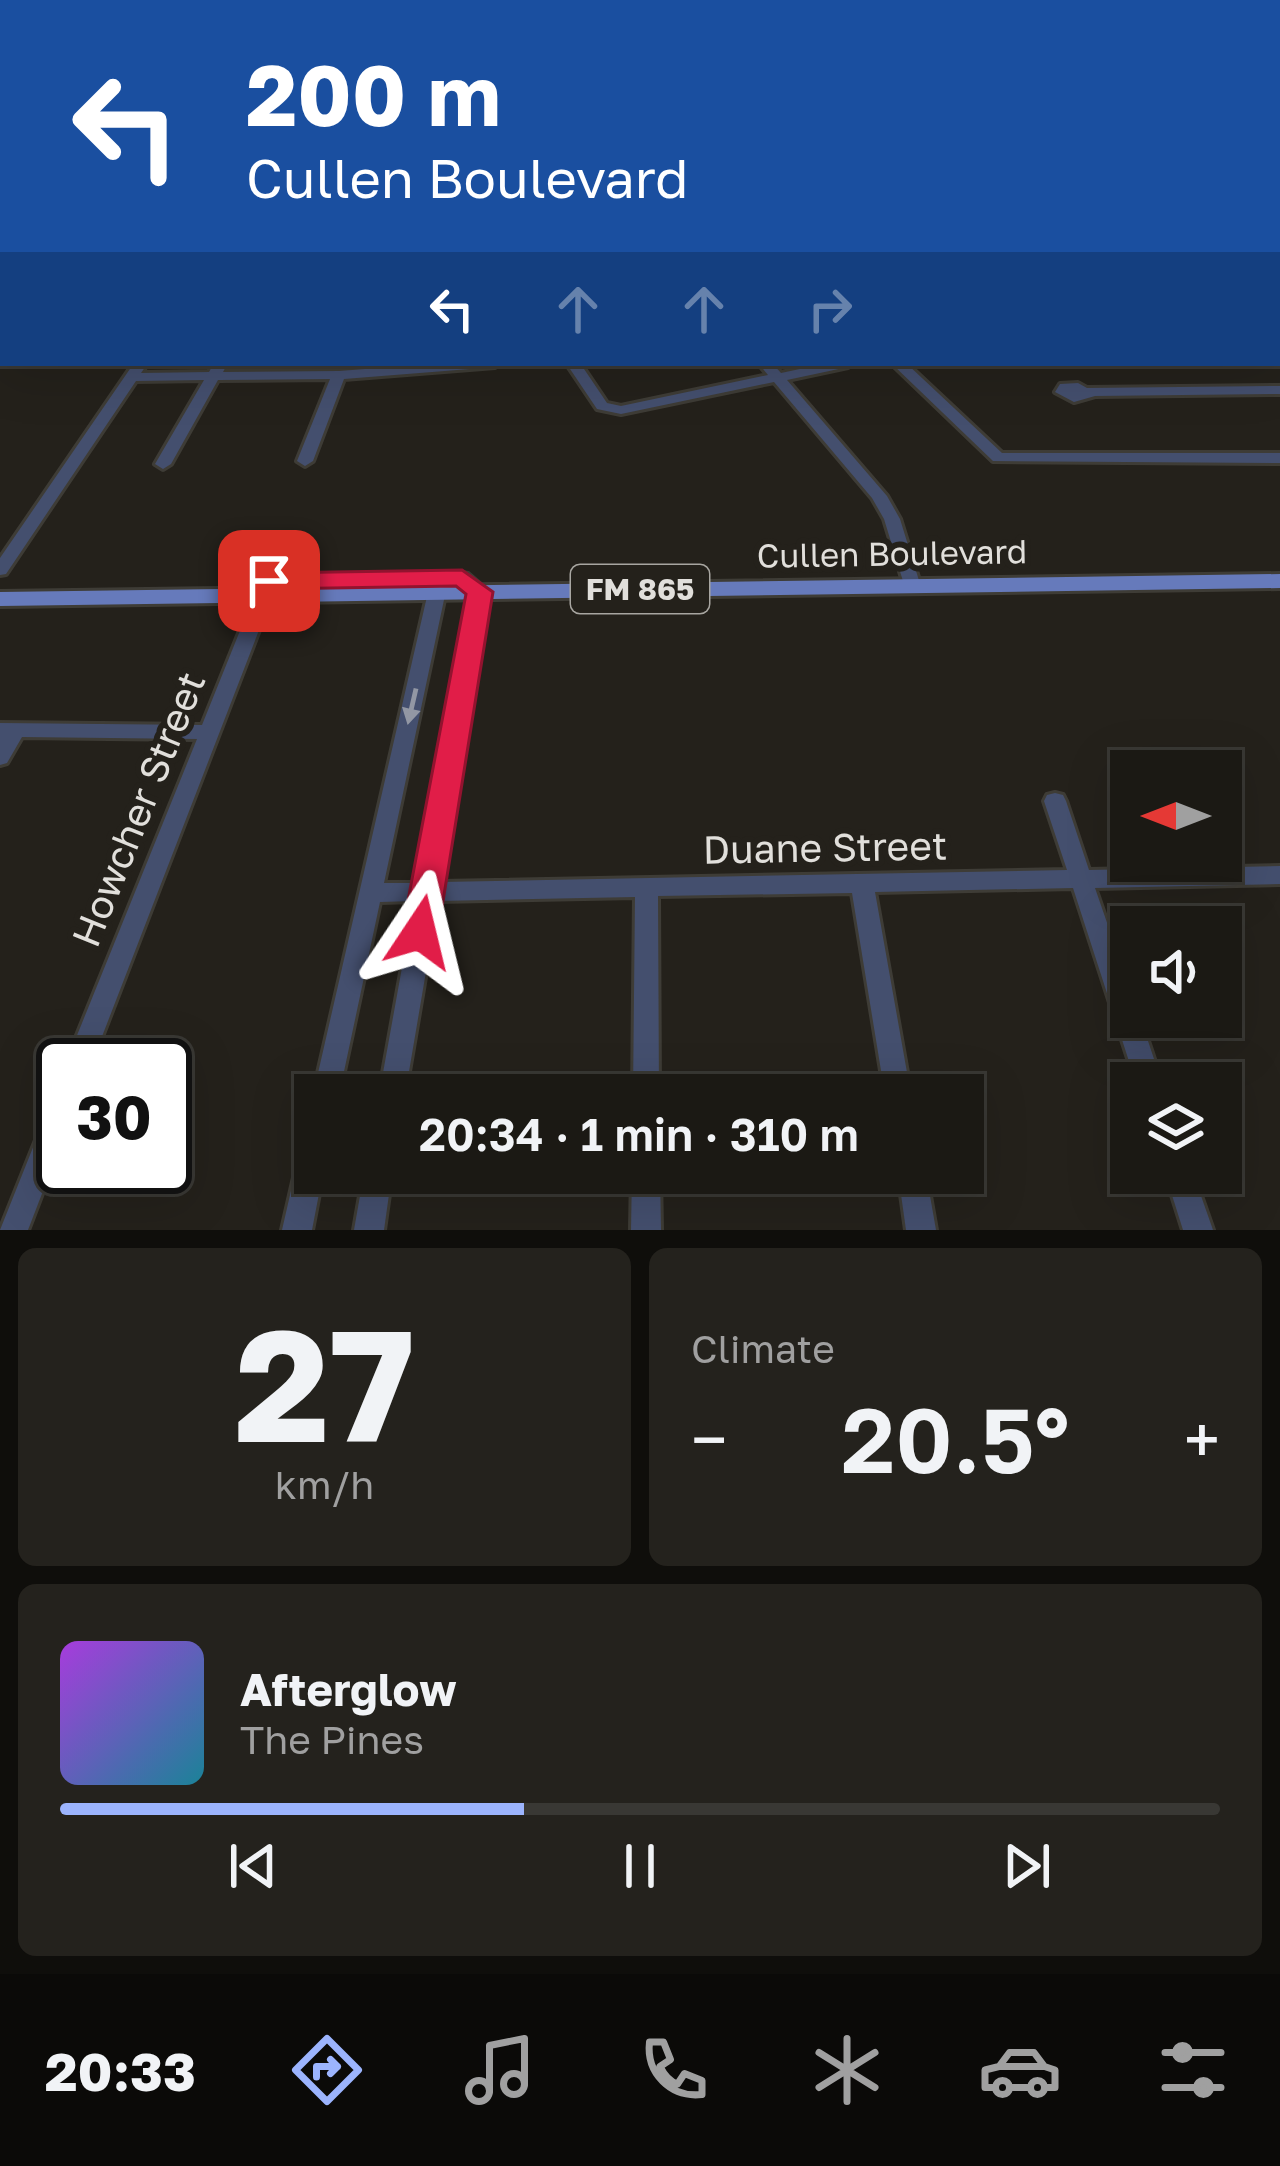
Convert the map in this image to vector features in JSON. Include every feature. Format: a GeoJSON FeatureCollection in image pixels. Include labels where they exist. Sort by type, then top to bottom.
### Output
{"type":"FeatureCollection","features":[{"type":"Feature","properties":{"kind":"main road","name":"Cullen Boulevard"},"geometry":{"type":"LineString","coordinates":[[0,599],[128,591],[1097,576],[1280,566]]}},
{"type":"Feature","properties":{"kind":"main road","name":"Cullen Boulevard"},"geometry":{"type":"LineString","coordinates":[[1097,576],[1280,581]]}},
{"type":"Feature","properties":{"kind":"main road","name":"Cullen Boulevard"},"geometry":{"type":"LineString","coordinates":[[266,589],[437,592],[471,585]]}},
{"type":"Feature","properties":{"kind":"main road","name":"Cullen Boulevard"},"geometry":{"type":"LineString","coordinates":[[0,586],[128,591]]}},
{"type":"Feature","properties":{"kind":"street"},"geometry":{"type":"LineString","coordinates":[[0,570],[136,370],[339,375],[456,366]]}},
{"type":"Feature","properties":{"kind":"street"},"geometry":{"type":"LineString","coordinates":[[574,366],[610,409],[833,366]]}},
{"type":"Feature","properties":{"kind":"street"},"geometry":{"type":"LineString","coordinates":[[768,366],[879,496],[892,519],[910,580]]}},
{"type":"Feature","properties":{"kind":"street"},"geometry":{"type":"LineString","coordinates":[[901,366],[998,458],[1280,458]]}},
{"type":"Feature","properties":{"kind":"street"},"geometry":{"type":"LineString","coordinates":[[163,464],[217,370]]}},
{"type":"Feature","properties":{"kind":"street"},"geometry":{"type":"LineString","coordinates":[[304,461],[339,375]]}},
{"type":"Feature","properties":{"kind":"street"},"geometry":{"type":"LineString","coordinates":[[1088,392],[1280,390]]}},
{"type":"Feature","properties":{"kind":"street"},"geometry":{"type":"LineString","coordinates":[[396,1074],[471,585]]}},
{"type":"Feature","properties":{"kind":"street","name":"Howcher Street"},"geometry":{"type":"LineString","coordinates":[[90,1038],[266,589]]}},
{"type":"Feature","properties":{"kind":"street"},"geometry":{"type":"LineString","coordinates":[[331,1074],[437,592]]}},
{"type":"Feature","properties":{"kind":"street"},"geometry":{"type":"LineString","coordinates":[[0,758],[8,730],[210,732]]}},
{"type":"Feature","properties":{"kind":"street"},"geometry":{"type":"LineString","coordinates":[[1055,801],[1142,1062]]}},
{"type":"Feature","properties":{"kind":"street","name":"Duane Street"},"geometry":{"type":"LineString","coordinates":[[371,893],[1280,874]]}},
{"type":"Feature","properties":{"kind":"street"},"geometry":{"type":"LineString","coordinates":[[862,882],[894,1074]]}},
{"type":"Feature","properties":{"kind":"street"},"geometry":{"type":"LineString","coordinates":[[646,1074],[647,887]]}},
{"type":"Feature","properties":{"kind":"street"},"geometry":{"type":"LineString","coordinates":[[14,1230],[36,1173]]}},
{"type":"Feature","properties":{"kind":"street"},"geometry":{"type":"LineString","coordinates":[[297,1230],[305,1194]]}},
{"type":"Feature","properties":{"kind":"street"},"geometry":{"type":"LineString","coordinates":[[369,1230],[375,1194]]}},
{"type":"Feature","properties":{"kind":"street"},"geometry":{"type":"LineString","coordinates":[[646,1194],[646,1230]]}},
{"type":"Feature","properties":{"kind":"street"},"geometry":{"type":"LineString","coordinates":[[915,1194],[921,1230]]}},
{"type":"Feature","properties":{"kind":"street"},"geometry":{"type":"LineString","coordinates":[[1186,1194],[1198,1230]]}},
{"type":"Feature","properties":{"kind":"route"},"geometry":{"type":"LineString","coordinates":[[269,581],[462,578],[480,592],[420,932]]}}]}
